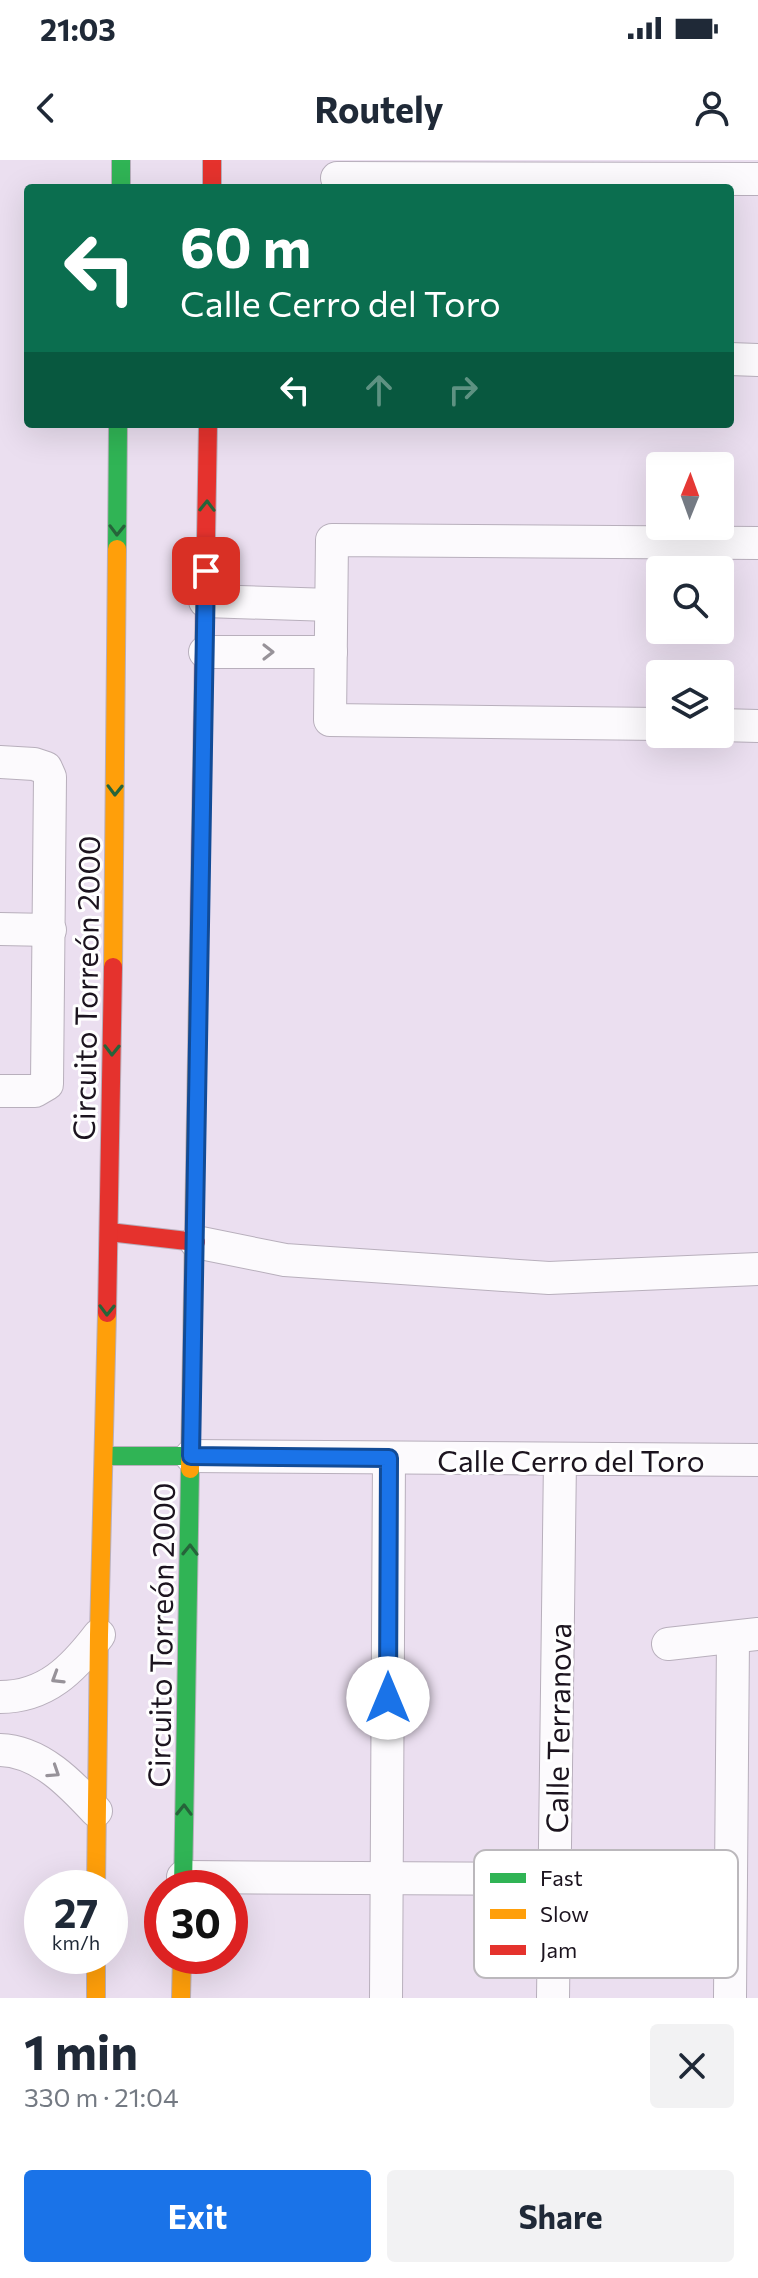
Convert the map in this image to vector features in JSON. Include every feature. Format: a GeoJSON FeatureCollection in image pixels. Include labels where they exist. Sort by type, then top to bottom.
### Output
{"type":"FeatureCollection","features":[{"type":"Feature","properties":{"kind":"main road"},"geometry":{"type":"LineString","coordinates":[[121,160],[121,184]]}},
{"type":"Feature","properties":{"kind":"main road"},"geometry":{"type":"LineString","coordinates":[[212,160],[212,184]]}},
{"type":"Feature","properties":{"kind":"main road","name":"Circuito Torreón 2000"},"geometry":{"type":"LineString","coordinates":[[96,1870],[109,1232],[118,428]]}},
{"type":"Feature","properties":{"kind":"main road","name":"Circuito Torreón 2000"},"geometry":{"type":"LineString","coordinates":[[183,1870],[208,428]]}},
{"type":"Feature","properties":{"kind":"main road"},"geometry":{"type":"LineString","coordinates":[[109,1232],[196,1242]]}},
{"type":"Feature","properties":{"kind":"main road"},"geometry":{"type":"LineString","coordinates":[[104,1456],[191,1456]]}},
{"type":"Feature","properties":{"kind":"main road"},"geometry":{"type":"LineString","coordinates":[[96,1974],[96,1998]]}},
{"type":"Feature","properties":{"kind":"main road"},"geometry":{"type":"LineString","coordinates":[[181,1998],[182,1974]]}},
{"type":"Feature","properties":{"kind":"street"},"geometry":{"type":"LineString","coordinates":[[337,175],[758,179]]}},
{"type":"Feature","properties":{"kind":"street"},"geometry":{"type":"LineString","coordinates":[[734,359],[758,360]]}},
{"type":"Feature","properties":{"kind":"street"},"geometry":{"type":"LineString","coordinates":[[646,724],[330,720],[332,540],[758,543]]}},
{"type":"Feature","properties":{"kind":"street"},"geometry":{"type":"LineString","coordinates":[[205,601],[331,605]]}},
{"type":"Feature","properties":{"kind":"street"},"geometry":{"type":"LineString","coordinates":[[205,652],[331,652]]}},
{"type":"Feature","properties":{"kind":"street"},"geometry":{"type":"LineString","coordinates":[[734,725],[758,726]]}},
{"type":"Feature","properties":{"kind":"street"},"geometry":{"type":"LineString","coordinates":[[0,762],[34,764],[46,768],[50,777],[47,1084],[35,1091],[0,1091]]}},
{"type":"Feature","properties":{"kind":"street"},"geometry":{"type":"LineString","coordinates":[[0,929],[50,930]]}},
{"type":"Feature","properties":{"kind":"street"},"geometry":{"type":"LineString","coordinates":[[196,1242],[285,1260],[549,1278],[758,1269]]}},
{"type":"Feature","properties":{"kind":"street","name":"Calle Cerro del Toro"},"geometry":{"type":"LineString","coordinates":[[191,1456],[758,1460]]}},
{"type":"Feature","properties":{"kind":"street"},"geometry":{"type":"LineString","coordinates":[[386,1998],[389,1458]]}},
{"type":"Feature","properties":{"kind":"street","name":"Calle Terranova"},"geometry":{"type":"LineString","coordinates":[[555,1850],[560,1459]]}},
{"type":"Feature","properties":{"kind":"street"},"geometry":{"type":"LineString","coordinates":[[0,1697],[15,1697],[34,1691],[59,1678],[75,1666],[99,1635]]}},
{"type":"Feature","properties":{"kind":"street"},"geometry":{"type":"LineString","coordinates":[[668,1644],[746,1636],[745,1812],[738,1899]]}},
{"type":"Feature","properties":{"kind":"street"},"geometry":{"type":"LineString","coordinates":[[0,1750],[32,1758],[54,1770],[71,1783],[96,1811]]}},
{"type":"Feature","properties":{"kind":"street"},"geometry":{"type":"LineString","coordinates":[[248,1881],[474,1879]]}},
{"type":"Feature","properties":{"kind":"street","name":"Calle Terranova"},"geometry":{"type":"LineString","coordinates":[[553,1978],[553,1998]]}},
{"type":"Feature","properties":{"kind":"street"},"geometry":{"type":"LineString","coordinates":[[730,1998],[732,1978]]}},
{"type":"Feature","properties":{"kind":"traffic: fast"},"geometry":{"type":"LineString","coordinates":[[121,160],[121,184]]}},
{"type":"Feature","properties":{"kind":"traffic: fast"},"geometry":{"type":"LineString","coordinates":[[117,549],[118,428]]}},
{"type":"Feature","properties":{"kind":"traffic: fast"},"geometry":{"type":"LineString","coordinates":[[104,1456],[191,1456]]}},
{"type":"Feature","properties":{"kind":"traffic: fast"},"geometry":{"type":"LineString","coordinates":[[183,1870],[190,1469]]}},
{"type":"Feature","properties":{"kind":"traffic: slow"},"geometry":{"type":"LineString","coordinates":[[113,967],[117,549]]}},
{"type":"Feature","properties":{"kind":"traffic: slow"},"geometry":{"type":"LineString","coordinates":[[190,1469],[199,938]]}},
{"type":"Feature","properties":{"kind":"traffic: slow"},"geometry":{"type":"LineString","coordinates":[[96,1870],[107,1313]]}},
{"type":"Feature","properties":{"kind":"traffic: slow"},"geometry":{"type":"LineString","coordinates":[[96,1974],[96,1998]]}},
{"type":"Feature","properties":{"kind":"traffic: slow"},"geometry":{"type":"LineString","coordinates":[[181,1998],[182,1974]]}},
{"type":"Feature","properties":{"kind":"traffic: jam"},"geometry":{"type":"LineString","coordinates":[[212,160],[212,184]]}},
{"type":"Feature","properties":{"kind":"traffic: jam"},"geometry":{"type":"LineString","coordinates":[[199,938],[208,428]]}},
{"type":"Feature","properties":{"kind":"traffic: jam"},"geometry":{"type":"LineString","coordinates":[[107,1313],[113,967]]}},
{"type":"Feature","properties":{"kind":"traffic: jam"},"geometry":{"type":"LineString","coordinates":[[109,1232],[196,1242]]}},
{"type":"Feature","properties":{"kind":"route"},"geometry":{"type":"LineString","coordinates":[[206,571],[191,1456],[389,1458],[388,1698]]}}]}
